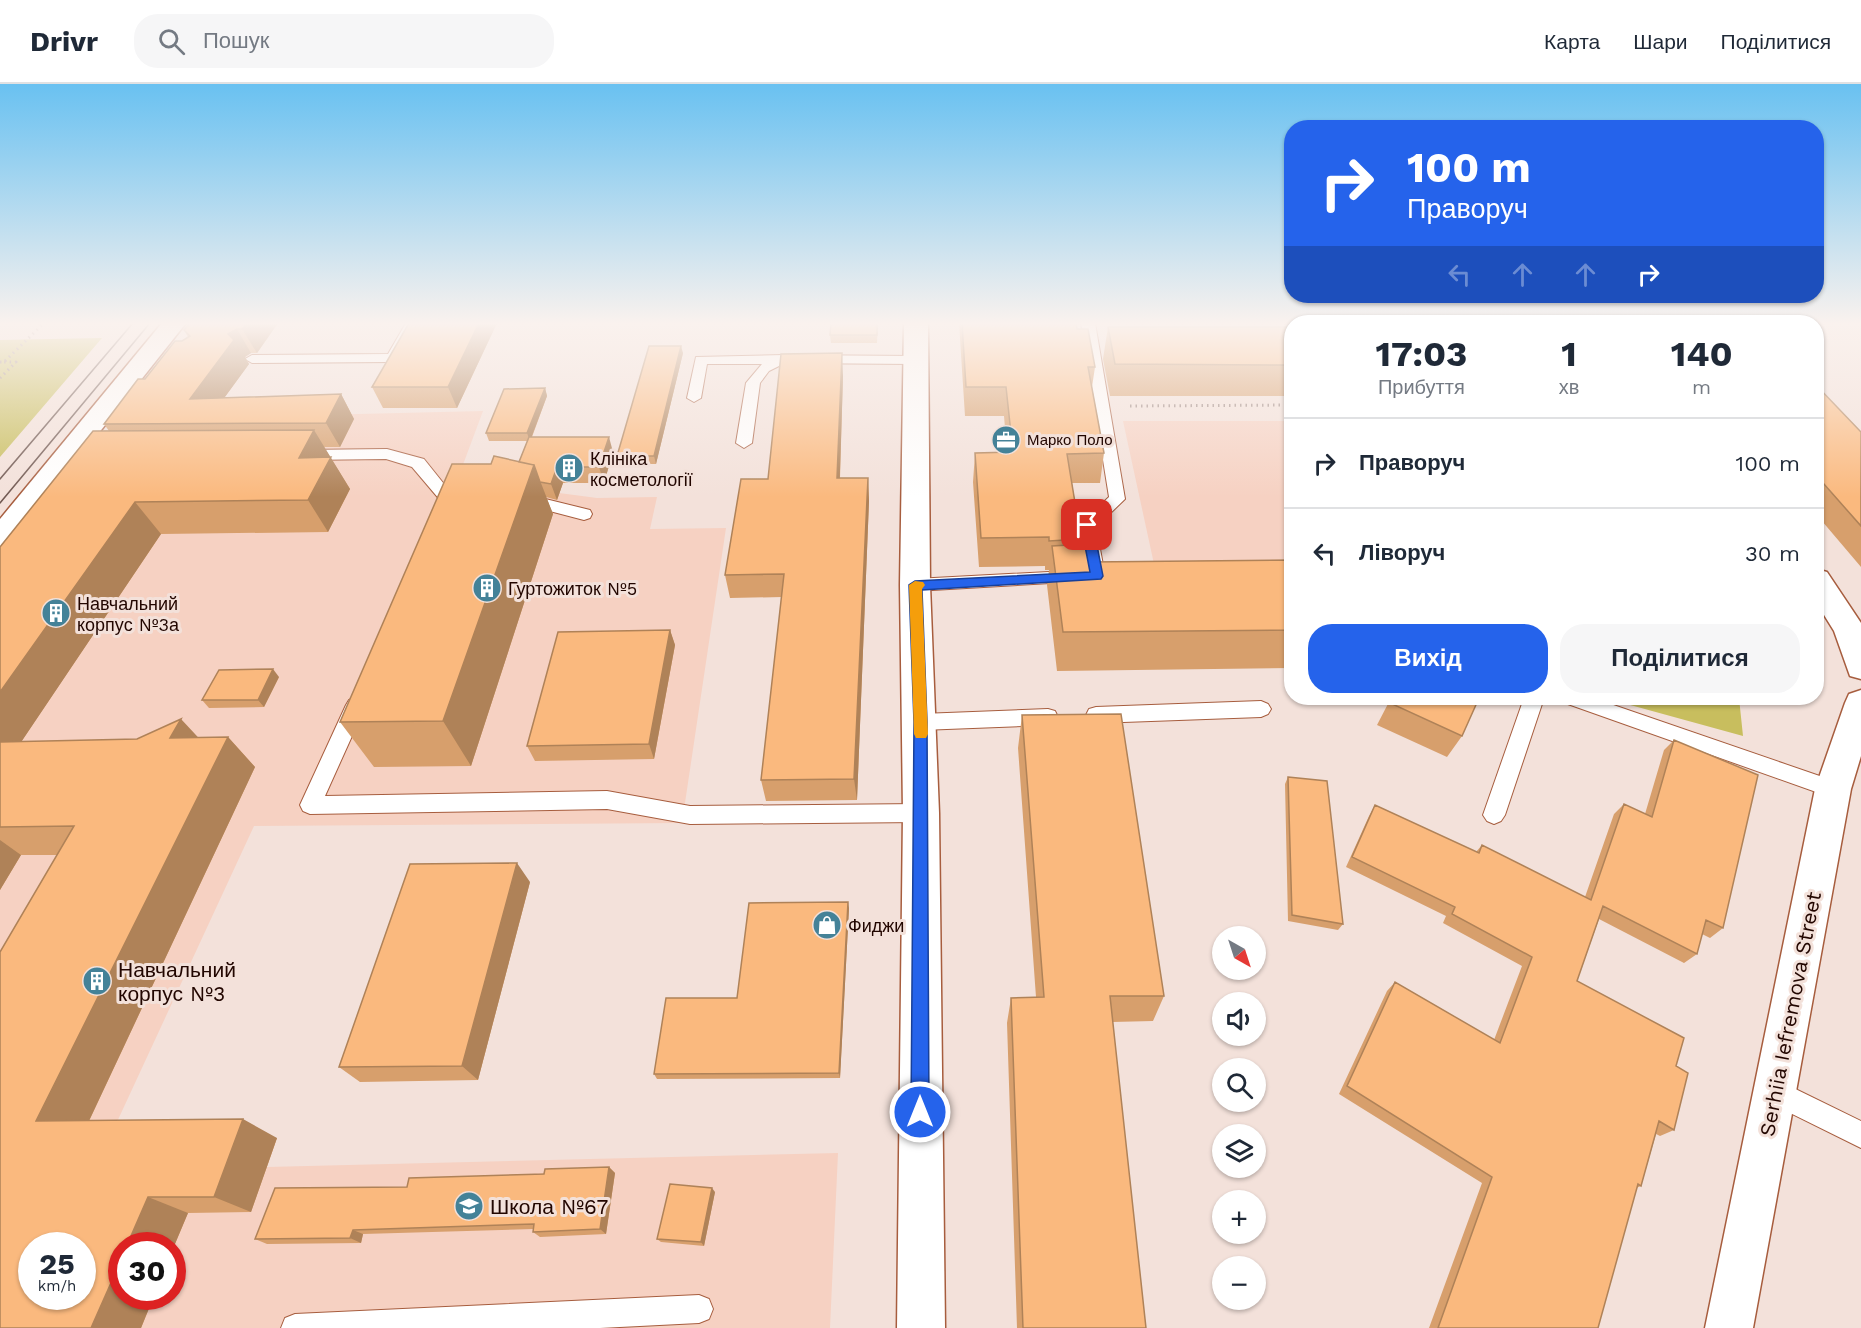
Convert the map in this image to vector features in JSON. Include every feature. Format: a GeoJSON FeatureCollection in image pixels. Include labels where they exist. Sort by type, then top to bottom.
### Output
{"type":"FeatureCollection","features":[{"type":"Feature","properties":{"kind":"street"},"geometry":{"type":"LineString","coordinates":[[0,538],[77,456],[136,381]]}},
{"type":"Feature","properties":{"kind":"street"},"geometry":{"type":"LineString","coordinates":[[916,381],[915,585],[921,722],[921,1328]]}},
{"type":"Feature","properties":{"kind":"street"},"geometry":{"type":"LineString","coordinates":[[1824,591],[1845,621],[1857,645],[1861,667]]}},
{"type":"Feature","properties":{"kind":"street","name":"Serhiia Iefremova Street"},"geometry":{"type":"LineString","coordinates":[[1730,1328],[1833,789],[1861,703]]}},
{"type":"Feature","properties":{"kind":"lane"},"geometry":{"type":"LineString","coordinates":[[694,398],[697,381]]}},
{"type":"Feature","properties":{"kind":"lane"},"geometry":{"type":"LineString","coordinates":[[744,443],[754,381]]}},
{"type":"Feature","properties":{"kind":"lane"},"geometry":{"type":"LineString","coordinates":[[915,585],[1096,576],[1087,525],[1117,499],[1098,381]]}},
{"type":"Feature","properties":{"kind":"lane"},"geometry":{"type":"LineString","coordinates":[[280,455],[387,454],[418,463],[448,499],[434,531]]}},
{"type":"Feature","properties":{"kind":"lane"},"geometry":{"type":"LineString","coordinates":[[437,486],[464,492]]}},
{"type":"Feature","properties":{"kind":"lane"},"geometry":{"type":"LineString","coordinates":[[513,498],[584,514]]}},
{"type":"Feature","properties":{"kind":"lane"},"geometry":{"type":"LineString","coordinates":[[362,689],[310,806],[608,800],[690,815],[921,813]]}},
{"type":"Feature","properties":{"kind":"lane"},"geometry":{"type":"LineString","coordinates":[[1494,815],[1532,705]]}},
{"type":"Feature","properties":{"kind":"lane"},"geometry":{"type":"LineString","coordinates":[[1592,705],[1833,789]]}},
{"type":"Feature","properties":{"kind":"lane"},"geometry":{"type":"LineString","coordinates":[[921,722],[1261,709]]}},
{"type":"Feature","properties":{"kind":"lane"},"geometry":{"type":"LineString","coordinates":[[1775,1092],[1861,1135]]}},
{"type":"Feature","properties":{"kind":"lane"},"geometry":{"type":"LineString","coordinates":[[295,1328],[699,1309]]}},
{"type":"Feature","properties":{"kind":"path"},"geometry":{"type":"LineString","coordinates":[[1102,407],[1284,405]]}},
{"type":"Feature","properties":{"kind":"shaded area"},"geometry":{"type":"Polygon","coordinates":[[[0,381],[65,381],[0,457],[0,381]]]}},
{"type":"Feature","properties":{"kind":"shaded area"},"geometry":{"type":"Polygon","coordinates":[[[483,411],[461,470],[491,484],[597,498],[657,497],[650,529],[726,528],[682,823],[254,826],[66,1232],[18,1232],[18,1310],[27,1310],[21,1328],[0,1328],[0,600],[238,417],[483,411]]]}},
{"type":"Feature","properties":{"kind":"shaded area"},"geometry":{"type":"Polygon","coordinates":[[[1123,421],[1284,421],[1284,569],[1154,564],[1123,421]]]}},
{"type":"Feature","properties":{"kind":"shaded area"},"geometry":{"type":"Polygon","coordinates":[[[1630,705],[1740,705],[1743,736],[1630,705]]]}},
{"type":"Feature","properties":{"kind":"shaded area","name":"Школа №67"},"geometry":{"type":"Polygon","coordinates":[[[277,1138],[267,1167],[838,1153],[830,1328],[47,1328],[67,1310],[96,1310],[96,1253],[133,1139],[277,1138]]]}},
{"type":"Feature","properties":{"kind":"building"},"geometry":{"type":"Polygon","coordinates":[[[136,381],[203,381],[190,399],[341,394],[326,423],[104,424],[136,381]]]}},
{"type":"Feature","properties":{"kind":"building"},"geometry":{"type":"Polygon","coordinates":[[[375,381],[451,381],[448,387],[372,387],[375,381]]]}},
{"type":"Feature","properties":{"kind":"building"},"geometry":{"type":"Polygon","coordinates":[[[639,381],[672,381],[654,456],[617,456],[639,381]]]}},
{"type":"Feature","properties":{"kind":"building"},"geometry":{"type":"Polygon","coordinates":[[[778,381],[841,381],[837,478],[868,478],[854,779],[761,780],[784,574],[725,575],[741,479],[768,479],[778,381]]]}},
{"type":"Feature","properties":{"kind":"building"},"geometry":{"type":"Polygon","coordinates":[[[966,381],[1091,381],[1104,453],[1067,454],[1081,539],[1049,541],[1049,537],[981,538],[975,453],[1013,452],[1006,387],[966,387],[966,381]]]}},
{"type":"Feature","properties":{"kind":"building"},"geometry":{"type":"Polygon","coordinates":[[[545,388],[527,433],[486,433],[504,389],[545,388]]]}},
{"type":"Feature","properties":{"kind":"building"},"geometry":{"type":"Polygon","coordinates":[[[1824,393],[1861,432],[1861,526],[1824,484],[1824,393]]]}},
{"type":"Feature","properties":{"kind":"building"},"geometry":{"type":"Polygon","coordinates":[[[314,430],[299,458],[331,457],[308,500],[135,502],[0,692],[0,547],[93,431],[314,430]]]}},
{"type":"Feature","properties":{"kind":"building"},"geometry":{"type":"Polygon","coordinates":[[[529,437],[609,437],[599,467],[557,467],[551,484],[540,482],[534,465],[519,462],[529,437]]]}},
{"type":"Feature","properties":{"kind":"building"},"geometry":{"type":"Polygon","coordinates":[[[494,456],[534,465],[443,721],[340,722],[452,464],[491,464],[494,456]]]}},
{"type":"Feature","properties":{"kind":"building"},"geometry":{"type":"Polygon","coordinates":[[[1086,544],[1089,562],[1284,560],[1284,630],[1063,632],[1052,546],[1086,544]]]}},
{"type":"Feature","properties":{"kind":"building"},"geometry":{"type":"Polygon","coordinates":[[[670,630],[649,744],[527,746],[558,632],[670,630]]]}},
{"type":"Feature","properties":{"kind":"building"},"geometry":{"type":"Polygon","coordinates":[[[273,669],[258,700],[202,700],[219,670],[273,669]]]}},
{"type":"Feature","properties":{"kind":"building"},"geometry":{"type":"Polygon","coordinates":[[[1394,705],[1476,705],[1462,736],[1394,705]]]}},
{"type":"Feature","properties":{"kind":"building"},"geometry":{"type":"Polygon","coordinates":[[[1121,714],[1164,996],[1110,996],[1146,1328],[1023,1328],[1011,998],[1044,997],[1022,715],[1121,714]]]}},
{"type":"Feature","properties":{"kind":"building"},"geometry":{"type":"Polygon","coordinates":[[[181,719],[170,738],[228,737],[36,1121],[243,1119],[214,1197],[148,1197],[133,1232],[108,1232],[108,1290],[91,1328],[0,1328],[0,952],[74,826],[0,827],[0,742],[137,739],[181,719]]]}},
{"type":"Feature","properties":{"kind":"building"},"geometry":{"type":"Polygon","coordinates":[[[1674,740],[1758,775],[1723,928],[1706,920],[1697,954],[1603,906],[1577,981],[1684,1038],[1676,1066],[1688,1073],[1674,1130],[1659,1121],[1641,1186],[1638,1184],[1598,1328],[1438,1328],[1492,1177],[1347,1086],[1395,982],[1500,1043],[1532,957],[1452,914],[1455,907],[1352,857],[1375,805],[1479,853],[1482,845],[1591,900],[1624,804],[1652,817],[1674,740]]]}},
{"type":"Feature","properties":{"kind":"building"},"geometry":{"type":"Polygon","coordinates":[[[1288,777],[1327,781],[1343,924],[1292,915],[1288,777]]]}},
{"type":"Feature","properties":{"kind":"building"},"geometry":{"type":"Polygon","coordinates":[[[517,863],[462,1066],[339,1067],[410,864],[517,863]]]}},
{"type":"Feature","properties":{"kind":"building"},"geometry":{"type":"Polygon","coordinates":[[[848,902],[839,1073],[654,1074],[666,998],[737,998],[749,903],[848,902]]]}},
{"type":"Feature","properties":{"kind":"building"},"geometry":{"type":"Polygon","coordinates":[[[609,1167],[600,1229],[533,1232],[534,1224],[353,1230],[350,1238],[255,1239],[275,1188],[407,1187],[409,1178],[544,1174],[545,1169],[609,1167]]]}},
{"type":"Feature","properties":{"kind":"building"},"geometry":{"type":"Polygon","coordinates":[[[670,1184],[712,1188],[701,1242],[657,1239],[670,1184]]]}},
{"type":"Feature","properties":{"kind":"tram line"},"geometry":{"type":"LineString","coordinates":[[0,479],[84,381]]}},
{"type":"Feature","properties":{"kind":"tram line"},"geometry":{"type":"LineString","coordinates":[[0,503],[102,381]]}},
{"type":"Feature","properties":{"kind":"slow traffic"},"geometry":{"type":"LineString","coordinates":[[919,585],[915,585],[921,734]]}},
{"type":"Feature","properties":{"kind":"place","name":"Марко Поло"},"geometry":{"type":"Point","coordinates":[1006,440]}},
{"type":"Feature","properties":{"kind":"place","name":"Клініка косметології"},"geometry":{"type":"Point","coordinates":[569,468]}},
{"type":"Feature","properties":{"kind":"place","name":"Гуртожиток №5"},"geometry":{"type":"Point","coordinates":[487,588]}},
{"type":"Feature","properties":{"kind":"place","name":"Навчальний корпус №3а"},"geometry":{"type":"Point","coordinates":[56,613]}},
{"type":"Feature","properties":{"kind":"place","name":"Фиджи"},"geometry":{"type":"Point","coordinates":[827,925]}},
{"type":"Feature","properties":{"kind":"place","name":"Навчальний корпус №3"},"geometry":{"type":"Point","coordinates":[97,981]}},
{"type":"Feature","properties":{"kind":"place","name":"Школа №67"},"geometry":{"type":"Point","coordinates":[469,1206]}},
{"type":"Feature","properties":{"kind":"route"},"geometry":{"type":"LineString","coordinates":[[920,1112],[921,722],[915,585],[1096,576],[1087,525]]}}]}
